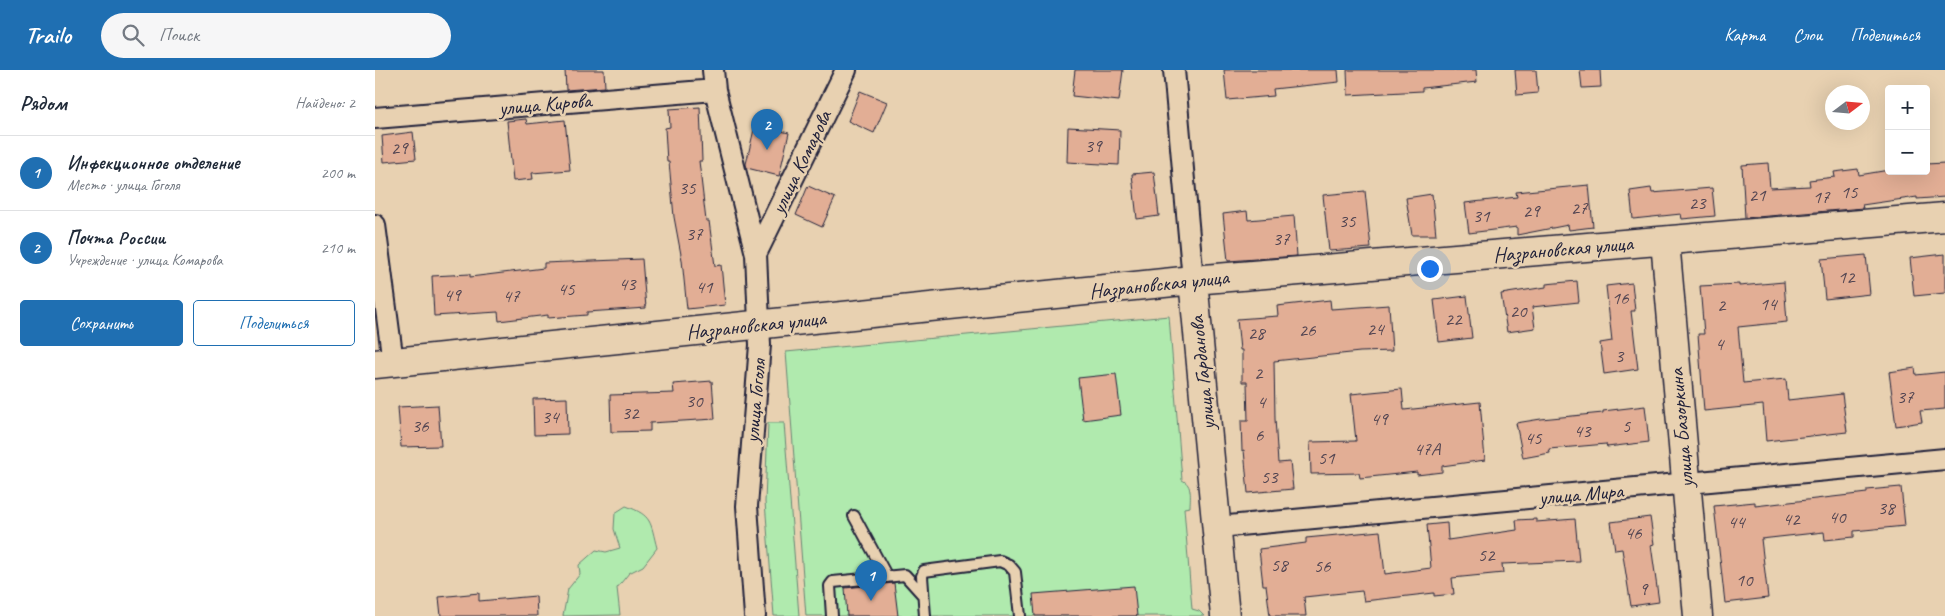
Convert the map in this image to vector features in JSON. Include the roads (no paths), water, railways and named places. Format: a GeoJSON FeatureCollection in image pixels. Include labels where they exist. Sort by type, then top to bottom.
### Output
{"type":"FeatureCollection","features":[{"type":"Feature","properties":{"kind":"street","name":"улица Комарова"},"geometry":{"type":"LineString","coordinates":[[756,254],[846,70]]}},
{"type":"Feature","properties":{"kind":"street","name":"улица Гарданова"},"geometry":{"type":"LineString","coordinates":[[1174,70],[1225,616]]}},
{"type":"Feature","properties":{"kind":"street","name":"улица Гоголя"},"geometry":{"type":"LineString","coordinates":[[714,80],[756,254],[760,345],[747,506],[755,616]]}},
{"type":"Feature","properties":{"kind":"street","name":"улица Кирова"},"geometry":{"type":"LineString","coordinates":[[375,118],[714,80]]}},
{"type":"Feature","properties":{"kind":"street","name":"Назрановская улица"},"geometry":{"type":"LineString","coordinates":[[384,363],[1193,280],[1945,217]]}},
{"type":"Feature","properties":{"kind":"street"},"geometry":{"type":"LineString","coordinates":[[375,225],[384,363]]}},
{"type":"Feature","properties":{"kind":"street","name":"улица Базоркина"},"geometry":{"type":"LineString","coordinates":[[1665,241],[1698,616]]}},
{"type":"Feature","properties":{"kind":"street","name":"улица Мира"},"geometry":{"type":"LineString","coordinates":[[1218,527],[1945,459]]}},
{"type":"Feature","properties":{"kind":"lane"},"geometry":{"type":"LineString","coordinates":[[854,516],[887,576]]}},
{"type":"Feature","properties":{"kind":"lane"},"geometry":{"type":"LineString","coordinates":[[925,616],[921,576],[926,570],[1000,561],[1009,565],[1015,572],[1020,616]]}},
{"type":"Feature","properties":{"kind":"lane"},"geometry":{"type":"LineString","coordinates":[[832,616],[831,583],[906,575],[923,596]]}},
{"type":"Feature","properties":{"kind":"place","name":"Почта России"},"geometry":{"type":"Point","coordinates":[767,150]}},
{"type":"Feature","properties":{"kind":"place","name":"Инфекционное отделение"},"geometry":{"type":"Point","coordinates":[871,601]}}]}
